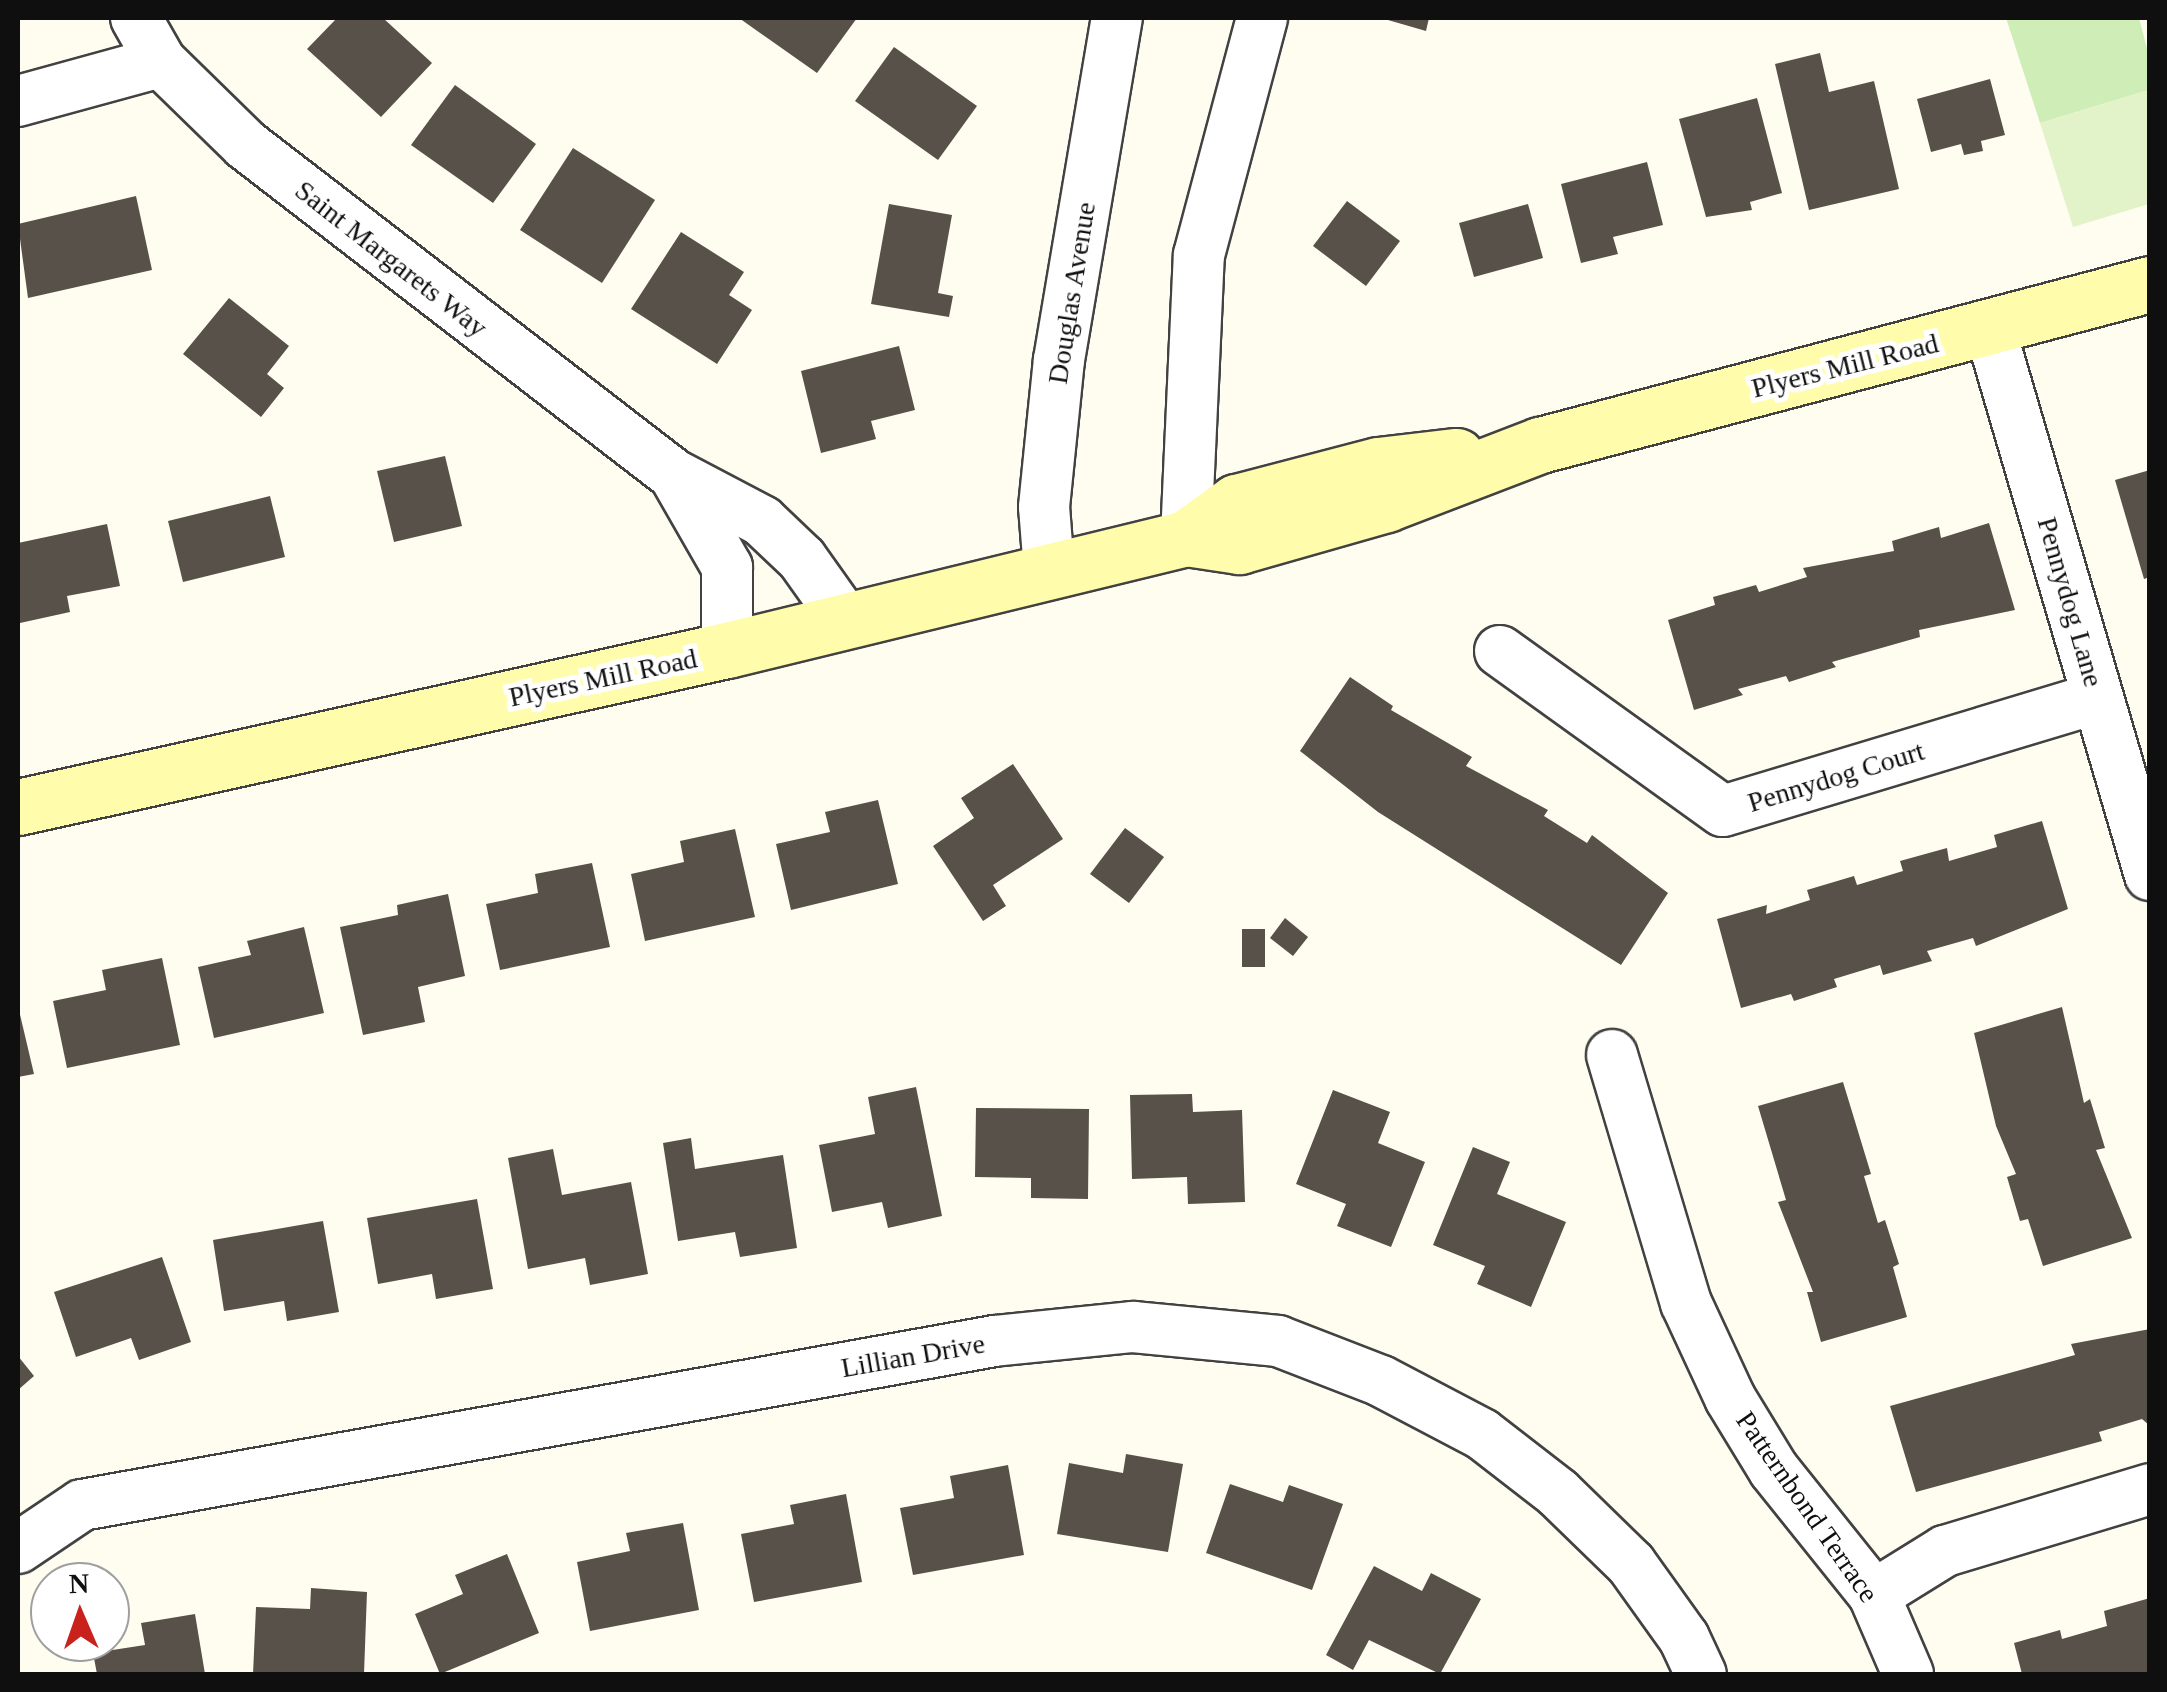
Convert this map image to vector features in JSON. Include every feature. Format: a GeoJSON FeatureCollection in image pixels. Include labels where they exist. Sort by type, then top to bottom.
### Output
{"type":"FeatureCollection","features":[{"type":"Feature","properties":{"kind":"street","name":"Saint Margarets Way"},"geometry":{"type":"LineString","coordinates":[[136,18],[160,62],[261,157],[673,474],[762,521],[802,559],[846,621]]}},
{"type":"Feature","properties":{"kind":"street"},"geometry":{"type":"LineString","coordinates":[[1186,538],[1199,255],[1262,18]]}},
{"type":"Feature","properties":{"kind":"street","name":"Douglas Avenue"},"geometry":{"type":"LineString","coordinates":[[1049,570],[1044,508],[1059,360],[1112,19]]}},
{"type":"Feature","properties":{"kind":"street"},"geometry":{"type":"LineString","coordinates":[[18,101],[160,62]]}},
{"type":"Feature","properties":{"kind":"street","name":"Plyers Mill Road"},"geometry":{"type":"LineString","coordinates":[[18,807],[726,650],[1186,538],[1236,502],[1378,466],[1540,445],[2150,284]]}},
{"type":"Feature","properties":{"kind":"street","name":"Pennydog Lane"},"geometry":{"type":"LineString","coordinates":[[1990,329],[2150,875]]}},
{"type":"Feature","properties":{"kind":"street","name":"Saint Margarets Way"},"geometry":{"type":"LineString","coordinates":[[673,474],[727,567],[726,650]]}},
{"type":"Feature","properties":{"kind":"street","name":"Pennydog Court"},"geometry":{"type":"LineString","coordinates":[[1500,651],[1723,811],[2097,698]]}},
{"type":"Feature","properties":{"kind":"street","name":"Patternbond Terrace"},"geometry":{"type":"LineString","coordinates":[[1612,1055],[1686,1303],[1730,1398],[1774,1470],[1874,1595],[1908,1674]]}},
{"type":"Feature","properties":{"kind":"street","name":"Lillian Drive"},"geometry":{"type":"LineString","coordinates":[[18,1548],[82,1506],[994,1341],[1133,1326],[1278,1342],[1381,1381],[1482,1434],[1558,1493],[1631,1564],[1684,1638],[1701,1674]]}},
{"type":"Feature","properties":{"kind":"street"},"geometry":{"type":"LineString","coordinates":[[1874,1595],[1946,1551],[2150,1489]]}},
{"type":"Feature","properties":{"kind":"green space"},"geometry":{"type":"Polygon","coordinates":[[[2006,18],[2139,18],[2149,56],[2149,90],[2040,123],[2006,18]]]}},
{"type":"Feature","properties":{"kind":"green space"},"geometry":{"type":"Polygon","coordinates":[[[2149,90],[2149,204],[2073,227],[2040,123],[2149,90]]]}},
{"type":"Feature","properties":{"kind":"building"},"geometry":{"type":"Polygon","coordinates":[[[337,18],[383,18],[432,63],[381,117],[307,49],[337,18]]]}},
{"type":"Feature","properties":{"kind":"building"},"geometry":{"type":"Polygon","coordinates":[[[739,18],[857,18],[817,73],[739,18]]]}},
{"type":"Feature","properties":{"kind":"building"},"geometry":{"type":"Polygon","coordinates":[[[1381,18],[1429,18],[1426,31],[1381,18]]]}},
{"type":"Feature","properties":{"kind":"building"},"geometry":{"type":"Polygon","coordinates":[[[894,47],[977,106],[938,160],[855,101],[894,47]]]}},
{"type":"Feature","properties":{"kind":"building"},"geometry":{"type":"Polygon","coordinates":[[[1820,53],[1829,92],[1874,81],[1899,189],[1809,210],[1775,64],[1820,53]]]}},
{"type":"Feature","properties":{"kind":"building"},"geometry":{"type":"Polygon","coordinates":[[[1990,79],[2005,135],[1981,141],[1983,151],[1964,155],[1961,144],[1931,152],[1917,99],[1990,79]]]}},
{"type":"Feature","properties":{"kind":"building"},"geometry":{"type":"Polygon","coordinates":[[[455,85],[536,144],[493,203],[411,145],[455,85]]]}},
{"type":"Feature","properties":{"kind":"building"},"geometry":{"type":"Polygon","coordinates":[[[1757,98],[1782,193],[1750,202],[1752,210],[1706,217],[1679,119],[1757,98]]]}},
{"type":"Feature","properties":{"kind":"building"},"geometry":{"type":"Polygon","coordinates":[[[573,148],[655,200],[602,283],[520,230],[573,148]]]}},
{"type":"Feature","properties":{"kind":"building"},"geometry":{"type":"Polygon","coordinates":[[[1647,162],[1663,225],[1613,237],[1618,254],[1581,263],[1561,184],[1647,162]]]}},
{"type":"Feature","properties":{"kind":"building"},"geometry":{"type":"Polygon","coordinates":[[[136,196],[152,270],[28,298],[18,224],[136,196]]]}},
{"type":"Feature","properties":{"kind":"building"},"geometry":{"type":"Polygon","coordinates":[[[1347,201],[1400,241],[1366,286],[1313,246],[1347,201]]]}},
{"type":"Feature","properties":{"kind":"building"},"geometry":{"type":"Polygon","coordinates":[[[889,204],[952,215],[938,293],[953,296],[949,317],[871,304],[889,204]]]}},
{"type":"Feature","properties":{"kind":"building"},"geometry":{"type":"Polygon","coordinates":[[[1528,204],[1543,258],[1474,277],[1459,223],[1528,204]]]}},
{"type":"Feature","properties":{"kind":"building"},"geometry":{"type":"Polygon","coordinates":[[[681,232],[744,272],[729,295],[752,310],[717,364],[631,309],[681,232]]]}},
{"type":"Feature","properties":{"kind":"building"},"geometry":{"type":"Polygon","coordinates":[[[229,298],[289,346],[267,374],[284,388],[261,417],[183,354],[229,298]]]}},
{"type":"Feature","properties":{"kind":"building"},"geometry":{"type":"Polygon","coordinates":[[[899,346],[915,410],[871,421],[876,439],[821,453],[801,371],[899,346]]]}},
{"type":"Feature","properties":{"kind":"building"},"geometry":{"type":"Polygon","coordinates":[[[445,456],[462,526],[394,542],[377,471],[445,456]]]}},
{"type":"Feature","properties":{"kind":"building"},"geometry":{"type":"Polygon","coordinates":[[[2150,470],[2150,577],[2144,579],[2115,480],[2150,470]]]}},
{"type":"Feature","properties":{"kind":"building"},"geometry":{"type":"Polygon","coordinates":[[[270,496],[285,557],[183,582],[168,521],[270,496]]]}},
{"type":"Feature","properties":{"kind":"building"},"geometry":{"type":"Polygon","coordinates":[[[1989,523],[2015,610],[1919,630],[1920,637],[1832,662],[1836,667],[1789,682],[1786,676],[1738,689],[1743,695],[1694,710],[1668,620],[1715,605],[1713,597],[1756,585],[1759,592],[1807,577],[1803,568],[1894,551],[1892,541],[1939,527],[1941,538],[1989,523]]]}},
{"type":"Feature","properties":{"kind":"building"},"geometry":{"type":"Polygon","coordinates":[[[107,524],[120,586],[67,596],[70,612],[20,623],[18,543],[107,524]]]}},
{"type":"Feature","properties":{"kind":"building"},"geometry":{"type":"Polygon","coordinates":[[[1350,677],[1393,706],[1391,710],[1472,757],[1466,766],[1548,810],[1544,816],[1587,843],[1592,835],[1668,893],[1621,965],[1378,812],[1300,751],[1350,677]]]}},
{"type":"Feature","properties":{"kind":"building"},"geometry":{"type":"Polygon","coordinates":[[[1013,764],[1063,839],[993,885],[1006,906],[983,921],[933,846],[974,818],[961,798],[1013,764]]]}},
{"type":"Feature","properties":{"kind":"building"},"geometry":{"type":"Polygon","coordinates":[[[878,800],[898,884],[791,910],[776,844],[830,832],[825,812],[878,800]]]}},
{"type":"Feature","properties":{"kind":"building"},"geometry":{"type":"Polygon","coordinates":[[[2042,821],[2068,909],[1976,946],[1973,938],[1927,951],[1932,961],[1883,975],[1880,965],[1834,979],[1837,987],[1794,1001],[1791,994],[1741,1008],[1717,919],[1767,905],[1766,914],[1810,900],[1807,890],[1854,876],[1857,885],[1903,871],[1900,861],[1947,848],[1949,861],[1997,847],[1994,835],[2042,821]]]}},
{"type":"Feature","properties":{"kind":"building"},"geometry":{"type":"Polygon","coordinates":[[[1125,828],[1164,857],[1129,903],[1090,874],[1125,828]]]}},
{"type":"Feature","properties":{"kind":"building"},"geometry":{"type":"Polygon","coordinates":[[[735,829],[755,917],[645,941],[631,874],[684,862],[680,841],[735,829]]]}},
{"type":"Feature","properties":{"kind":"building"},"geometry":{"type":"Polygon","coordinates":[[[592,863],[610,947],[500,970],[486,904],[538,893],[535,874],[592,863]]]}},
{"type":"Feature","properties":{"kind":"building"},"geometry":{"type":"Polygon","coordinates":[[[448,894],[465,976],[418,987],[425,1022],[363,1035],[340,927],[398,915],[397,905],[448,894]]]}},
{"type":"Feature","properties":{"kind":"building"},"geometry":{"type":"Polygon","coordinates":[[[1285,918],[1308,937],[1293,956],[1270,938],[1285,918]]]}},
{"type":"Feature","properties":{"kind":"building"},"geometry":{"type":"Polygon","coordinates":[[[304,927],[324,1013],[214,1038],[198,967],[251,955],[247,941],[304,927]]]}},
{"type":"Feature","properties":{"kind":"building"},"geometry":{"type":"Polygon","coordinates":[[[1242,929],[1265,929],[1265,967],[1242,967],[1242,929]]]}},
{"type":"Feature","properties":{"kind":"building"},"geometry":{"type":"Polygon","coordinates":[[[162,958],[180,1045],[67,1068],[53,1001],[106,990],[102,970],[162,958]]]}},
{"type":"Feature","properties":{"kind":"building"},"geometry":{"type":"Polygon","coordinates":[[[18,1006],[34,1074],[18,1077],[18,1006]]]}},
{"type":"Feature","properties":{"kind":"building"},"geometry":{"type":"Polygon","coordinates":[[[2062,1007],[2084,1103],[2090,1099],[2105,1148],[2096,1150],[2132,1238],[2043,1266],[2028,1219],[2020,1221],[2007,1177],[2016,1174],[1996,1126],[1974,1033],[2062,1007]]]}},
{"type":"Feature","properties":{"kind":"building"},"geometry":{"type":"Polygon","coordinates":[[[1843,1082],[1871,1174],[1864,1176],[1878,1223],[1885,1220],[1899,1264],[1893,1267],[1907,1317],[1821,1342],[1807,1292],[1813,1292],[1778,1202],[1786,1200],[1758,1106],[1843,1082]]]}},
{"type":"Feature","properties":{"kind":"building"},"geometry":{"type":"Polygon","coordinates":[[[916,1087],[942,1216],[888,1228],[882,1202],[832,1212],[819,1145],[875,1134],[868,1097],[916,1087]]]}},
{"type":"Feature","properties":{"kind":"building"},"geometry":{"type":"Polygon","coordinates":[[[1333,1090],[1390,1112],[1378,1143],[1425,1162],[1391,1247],[1337,1226],[1346,1204],[1296,1184],[1333,1090]]]}},
{"type":"Feature","properties":{"kind":"building"},"geometry":{"type":"Polygon","coordinates":[[[1192,1094],[1193,1112],[1242,1110],[1245,1202],[1188,1204],[1187,1177],[1132,1179],[1130,1095],[1192,1094]]]}},
{"type":"Feature","properties":{"kind":"building"},"geometry":{"type":"Polygon","coordinates":[[[976,1108],[1089,1109],[1088,1199],[1031,1198],[1031,1178],[975,1177],[976,1108]]]}},
{"type":"Feature","properties":{"kind":"building"},"geometry":{"type":"Polygon","coordinates":[[[691,1138],[695,1169],[783,1155],[797,1248],[740,1257],[735,1232],[678,1241],[663,1143],[691,1138]]]}},
{"type":"Feature","properties":{"kind":"building"},"geometry":{"type":"Polygon","coordinates":[[[1473,1147],[1510,1162],[1497,1194],[1566,1222],[1531,1307],[1477,1284],[1485,1266],[1433,1245],[1473,1147]]]}},
{"type":"Feature","properties":{"kind":"building"},"geometry":{"type":"Polygon","coordinates":[[[553,1149],[562,1195],[631,1182],[648,1274],[590,1285],[585,1258],[528,1269],[508,1158],[553,1149]]]}},
{"type":"Feature","properties":{"kind":"building"},"geometry":{"type":"Polygon","coordinates":[[[477,1199],[493,1289],[436,1299],[432,1274],[378,1284],[367,1218],[477,1199]]]}},
{"type":"Feature","properties":{"kind":"building"},"geometry":{"type":"Polygon","coordinates":[[[323,1221],[339,1312],[287,1321],[284,1301],[224,1311],[213,1240],[323,1221]]]}},
{"type":"Feature","properties":{"kind":"building"},"geometry":{"type":"Polygon","coordinates":[[[162,1257],[191,1342],[139,1360],[131,1338],[76,1357],[54,1292],[162,1257]]]}},
{"type":"Feature","properties":{"kind":"building"},"geometry":{"type":"Polygon","coordinates":[[[2150,1329],[2150,1426],[2142,1419],[2099,1432],[2102,1441],[1916,1492],[1890,1406],[2075,1355],[2071,1344],[2150,1329]]]}},
{"type":"Feature","properties":{"kind":"building"},"geometry":{"type":"Polygon","coordinates":[[[18,1356],[34,1376],[18,1390],[18,1356]]]}},
{"type":"Feature","properties":{"kind":"building"},"geometry":{"type":"Polygon","coordinates":[[[1126,1454],[1183,1464],[1168,1552],[1057,1534],[1069,1463],[1123,1473],[1126,1454]]]}},
{"type":"Feature","properties":{"kind":"building"},"geometry":{"type":"Polygon","coordinates":[[[1008,1465],[1024,1555],[913,1575],[900,1508],[954,1498],[950,1476],[1008,1465]]]}},
{"type":"Feature","properties":{"kind":"building"},"geometry":{"type":"Polygon","coordinates":[[[1230,1484],[1283,1502],[1289,1485],[1343,1504],[1312,1590],[1206,1553],[1230,1484]]]}},
{"type":"Feature","properties":{"kind":"building"},"geometry":{"type":"Polygon","coordinates":[[[846,1494],[862,1582],[754,1602],[741,1534],[794,1524],[790,1505],[846,1494]]]}},
{"type":"Feature","properties":{"kind":"building"},"geometry":{"type":"Polygon","coordinates":[[[683,1523],[699,1610],[590,1631],[577,1562],[630,1551],[626,1533],[683,1523]]]}},
{"type":"Feature","properties":{"kind":"building"},"geometry":{"type":"Polygon","coordinates":[[[507,1554],[539,1633],[440,1674],[415,1614],[463,1594],[455,1575],[507,1554]]]}},
{"type":"Feature","properties":{"kind":"building"},"geometry":{"type":"Polygon","coordinates":[[[1374,1566],[1422,1591],[1431,1573],[1481,1599],[1440,1674],[1369,1640],[1353,1670],[1326,1655],[1374,1566]]]}},
{"type":"Feature","properties":{"kind":"building"},"geometry":{"type":"Polygon","coordinates":[[[311,1588],[367,1592],[364,1674],[253,1674],[256,1607],[310,1609],[311,1588]]]}},
{"type":"Feature","properties":{"kind":"building"},"geometry":{"type":"Polygon","coordinates":[[[2150,1598],[2150,1674],[2022,1674],[2014,1643],[2060,1630],[2062,1639],[2107,1626],[2104,1611],[2150,1598]]]}},
{"type":"Feature","properties":{"kind":"building"},"geometry":{"type":"Polygon","coordinates":[[[195,1614],[205,1674],[97,1674],[95,1662],[130,1662],[130,1647],[145,1645],[141,1623],[195,1614]]]}}]}
